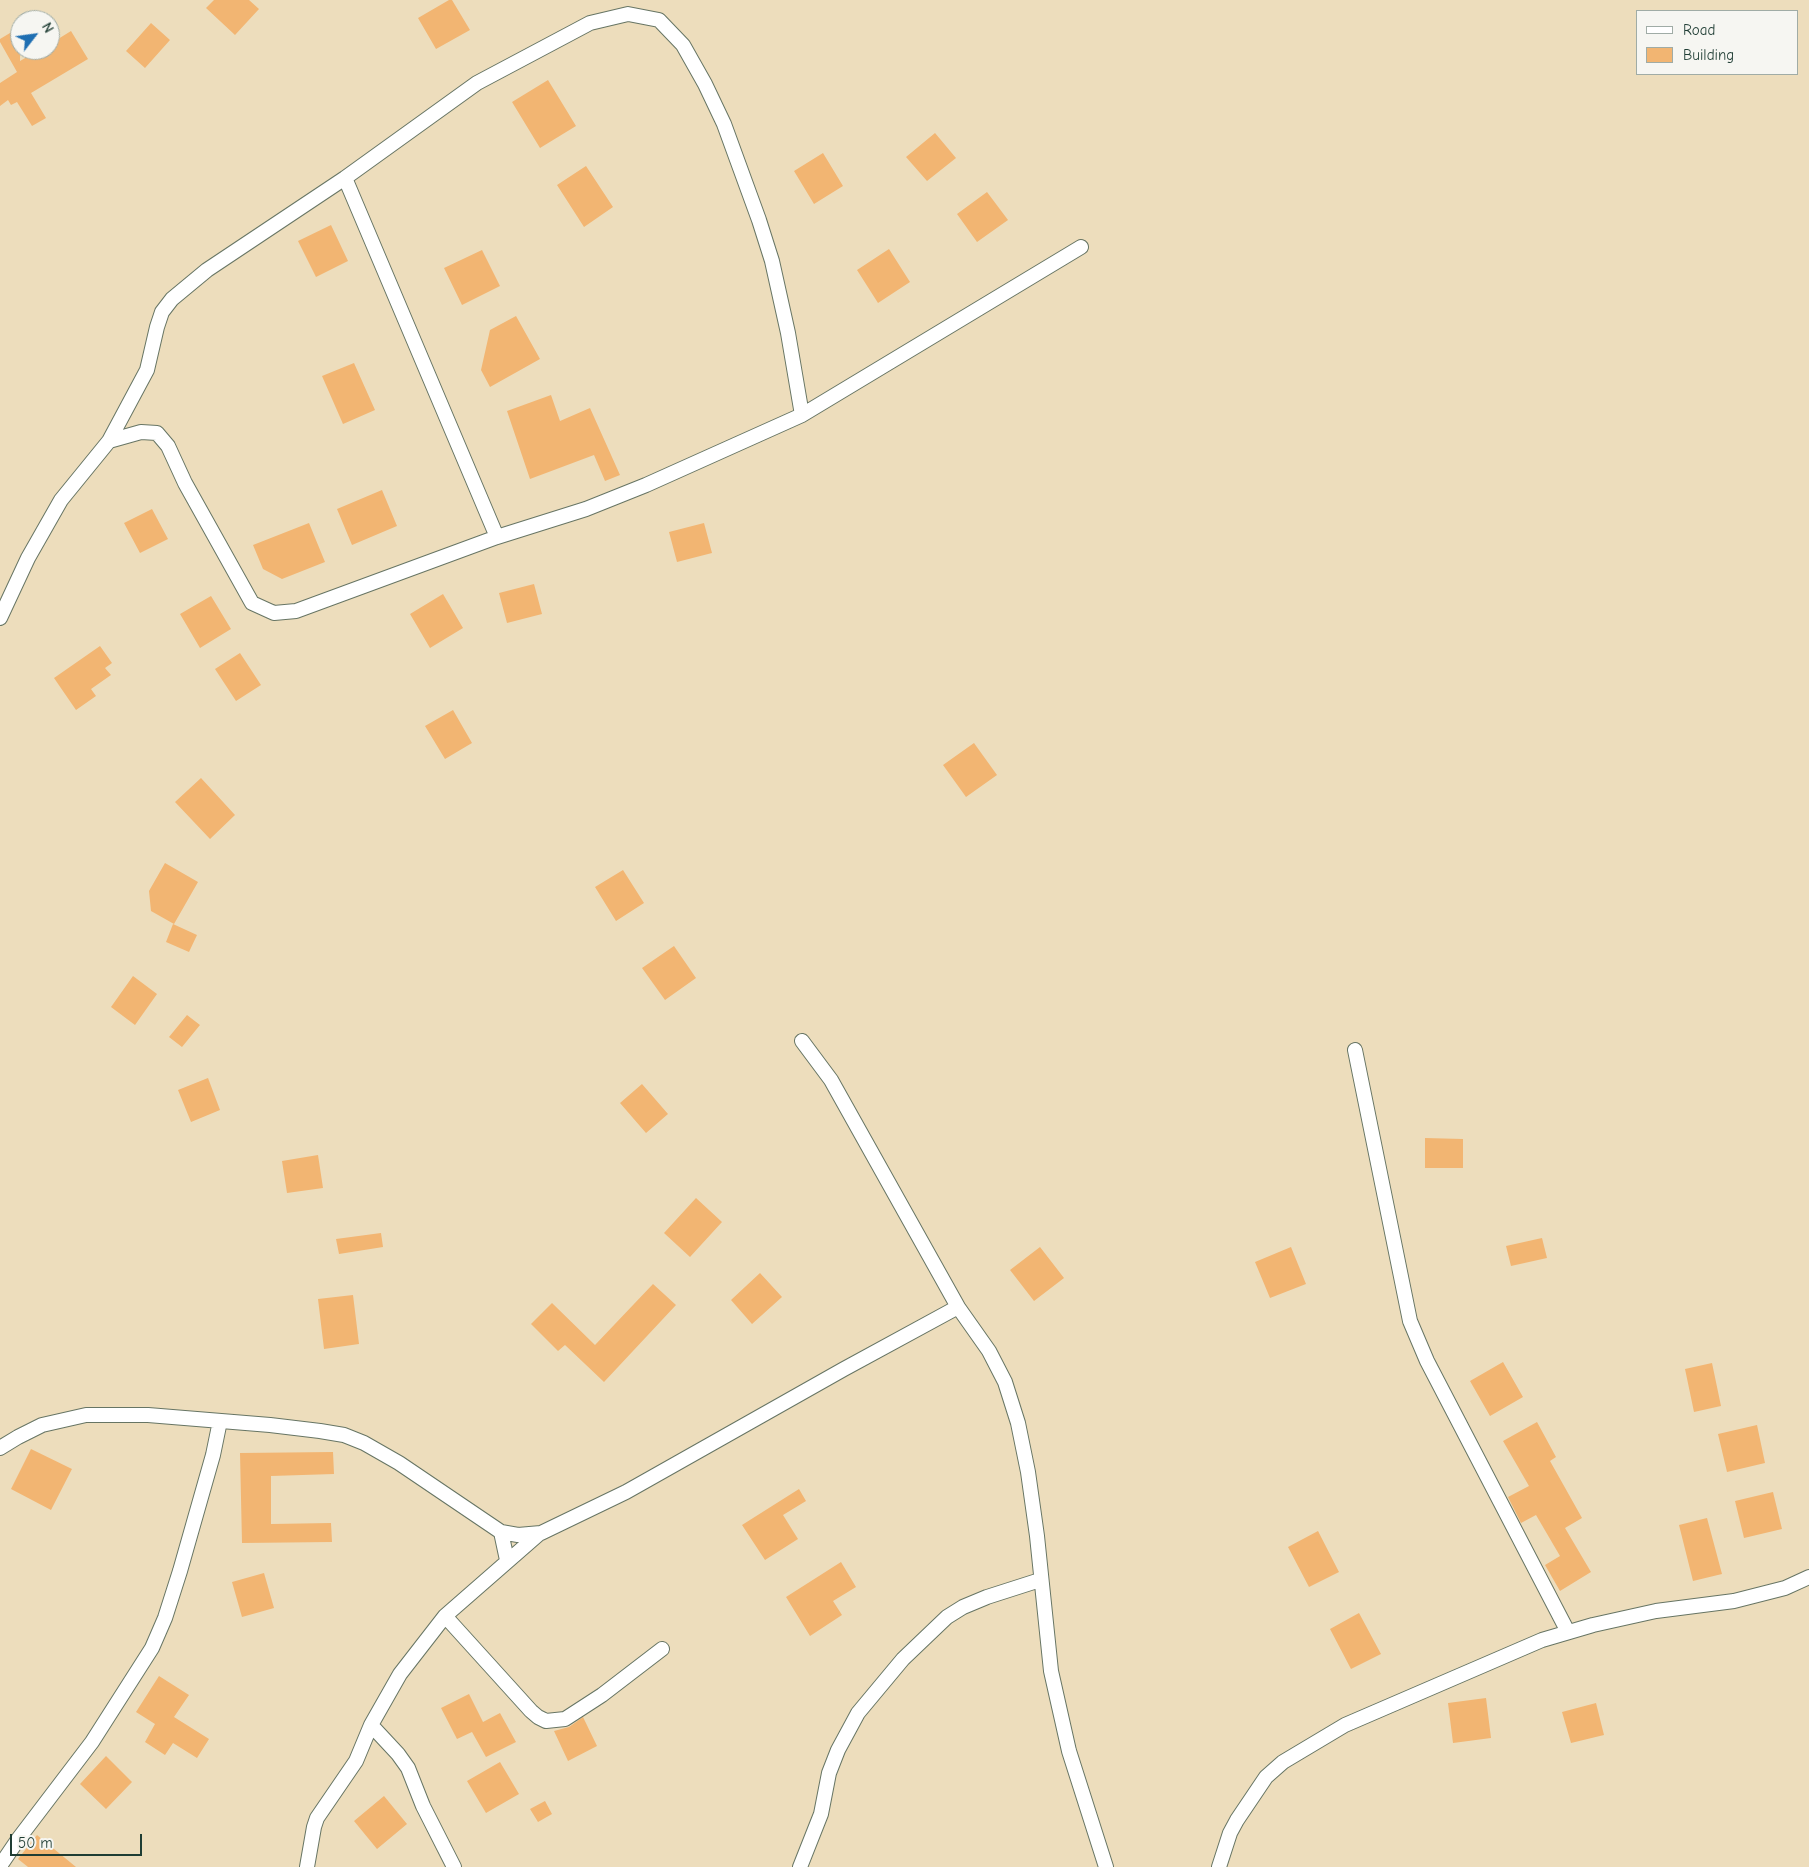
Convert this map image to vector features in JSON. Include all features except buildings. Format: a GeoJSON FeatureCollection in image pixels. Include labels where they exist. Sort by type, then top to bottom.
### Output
{"type":"FeatureCollection","features":[{"type":"Feature","properties":{"kind":"street"},"geometry":{"type":"LineString","coordinates":[[0,618],[28,558],[61,500],[110,441],[147,370],[162,312],[172,299],[207,270],[345,178],[477,84],[590,23],[628,14],[659,20],[683,45],[705,84],[724,124],[772,261],[788,333],[802,415]]}},
{"type":"Feature","properties":{"kind":"street"},"geometry":{"type":"LineString","coordinates":[[345,178],[496,537]]}},
{"type":"Feature","properties":{"kind":"street"},"geometry":{"type":"LineString","coordinates":[[110,441],[141,432],[157,433],[168,446],[185,483],[252,603],[274,614],[296,611],[496,537],[586,510],[654,482],[802,415],[1081,247]]}},
{"type":"Feature","properties":{"kind":"street"},"geometry":{"type":"LineString","coordinates":[[802,1041],[831,1080],[958,1307],[989,1352],[1005,1382],[1018,1423],[1028,1472],[1037,1536],[1040,1580],[1051,1671],[1067,1742],[1106,1867]]}},
{"type":"Feature","properties":{"kind":"street"},"geometry":{"type":"LineString","coordinates":[[1355,1050],[1410,1321],[1427,1361],[1568,1632]]}},
{"type":"Feature","properties":{"kind":"street"},"geometry":{"type":"LineString","coordinates":[[307,1867],[315,1822],[356,1761],[371,1725],[400,1674],[445,1616],[507,1560],[541,1533],[626,1492],[958,1307]]}},
{"type":"Feature","properties":{"kind":"street"},"geometry":{"type":"LineString","coordinates":[[0,1448],[42,1425],[86,1415],[148,1415],[320,1431],[344,1435],[364,1443],[399,1462],[501,1532],[518,1535],[541,1533]]}},
{"type":"Feature","properties":{"kind":"street"},"geometry":{"type":"LineString","coordinates":[[0,1866],[18,1838],[92,1742],[152,1648],[165,1618],[180,1571],[213,1455],[220,1421]]}},
{"type":"Feature","properties":{"kind":"street"},"geometry":{"type":"LineString","coordinates":[[501,1532],[507,1560]]}},
{"type":"Feature","properties":{"kind":"street"},"geometry":{"type":"LineString","coordinates":[[1219,1867],[1230,1833],[1266,1777],[1283,1762],[1345,1725],[1542,1640],[1593,1625],[1656,1611],[1734,1601],[1785,1588],[1809,1577]]}},
{"type":"Feature","properties":{"kind":"street"},"geometry":{"type":"LineString","coordinates":[[800,1867],[821,1814],[829,1773],[838,1750],[858,1714],[903,1659],[947,1617],[964,1607],[987,1597],[1040,1580]]}},
{"type":"Feature","properties":{"kind":"street"},"geometry":{"type":"LineString","coordinates":[[445,1616],[531,1711],[538,1718],[546,1721],[564,1719],[602,1695],[662,1649]]}},
{"type":"Feature","properties":{"kind":"street"},"geometry":{"type":"LineString","coordinates":[[371,1725],[398,1754],[408,1768],[423,1806],[454,1867]]}}]}
